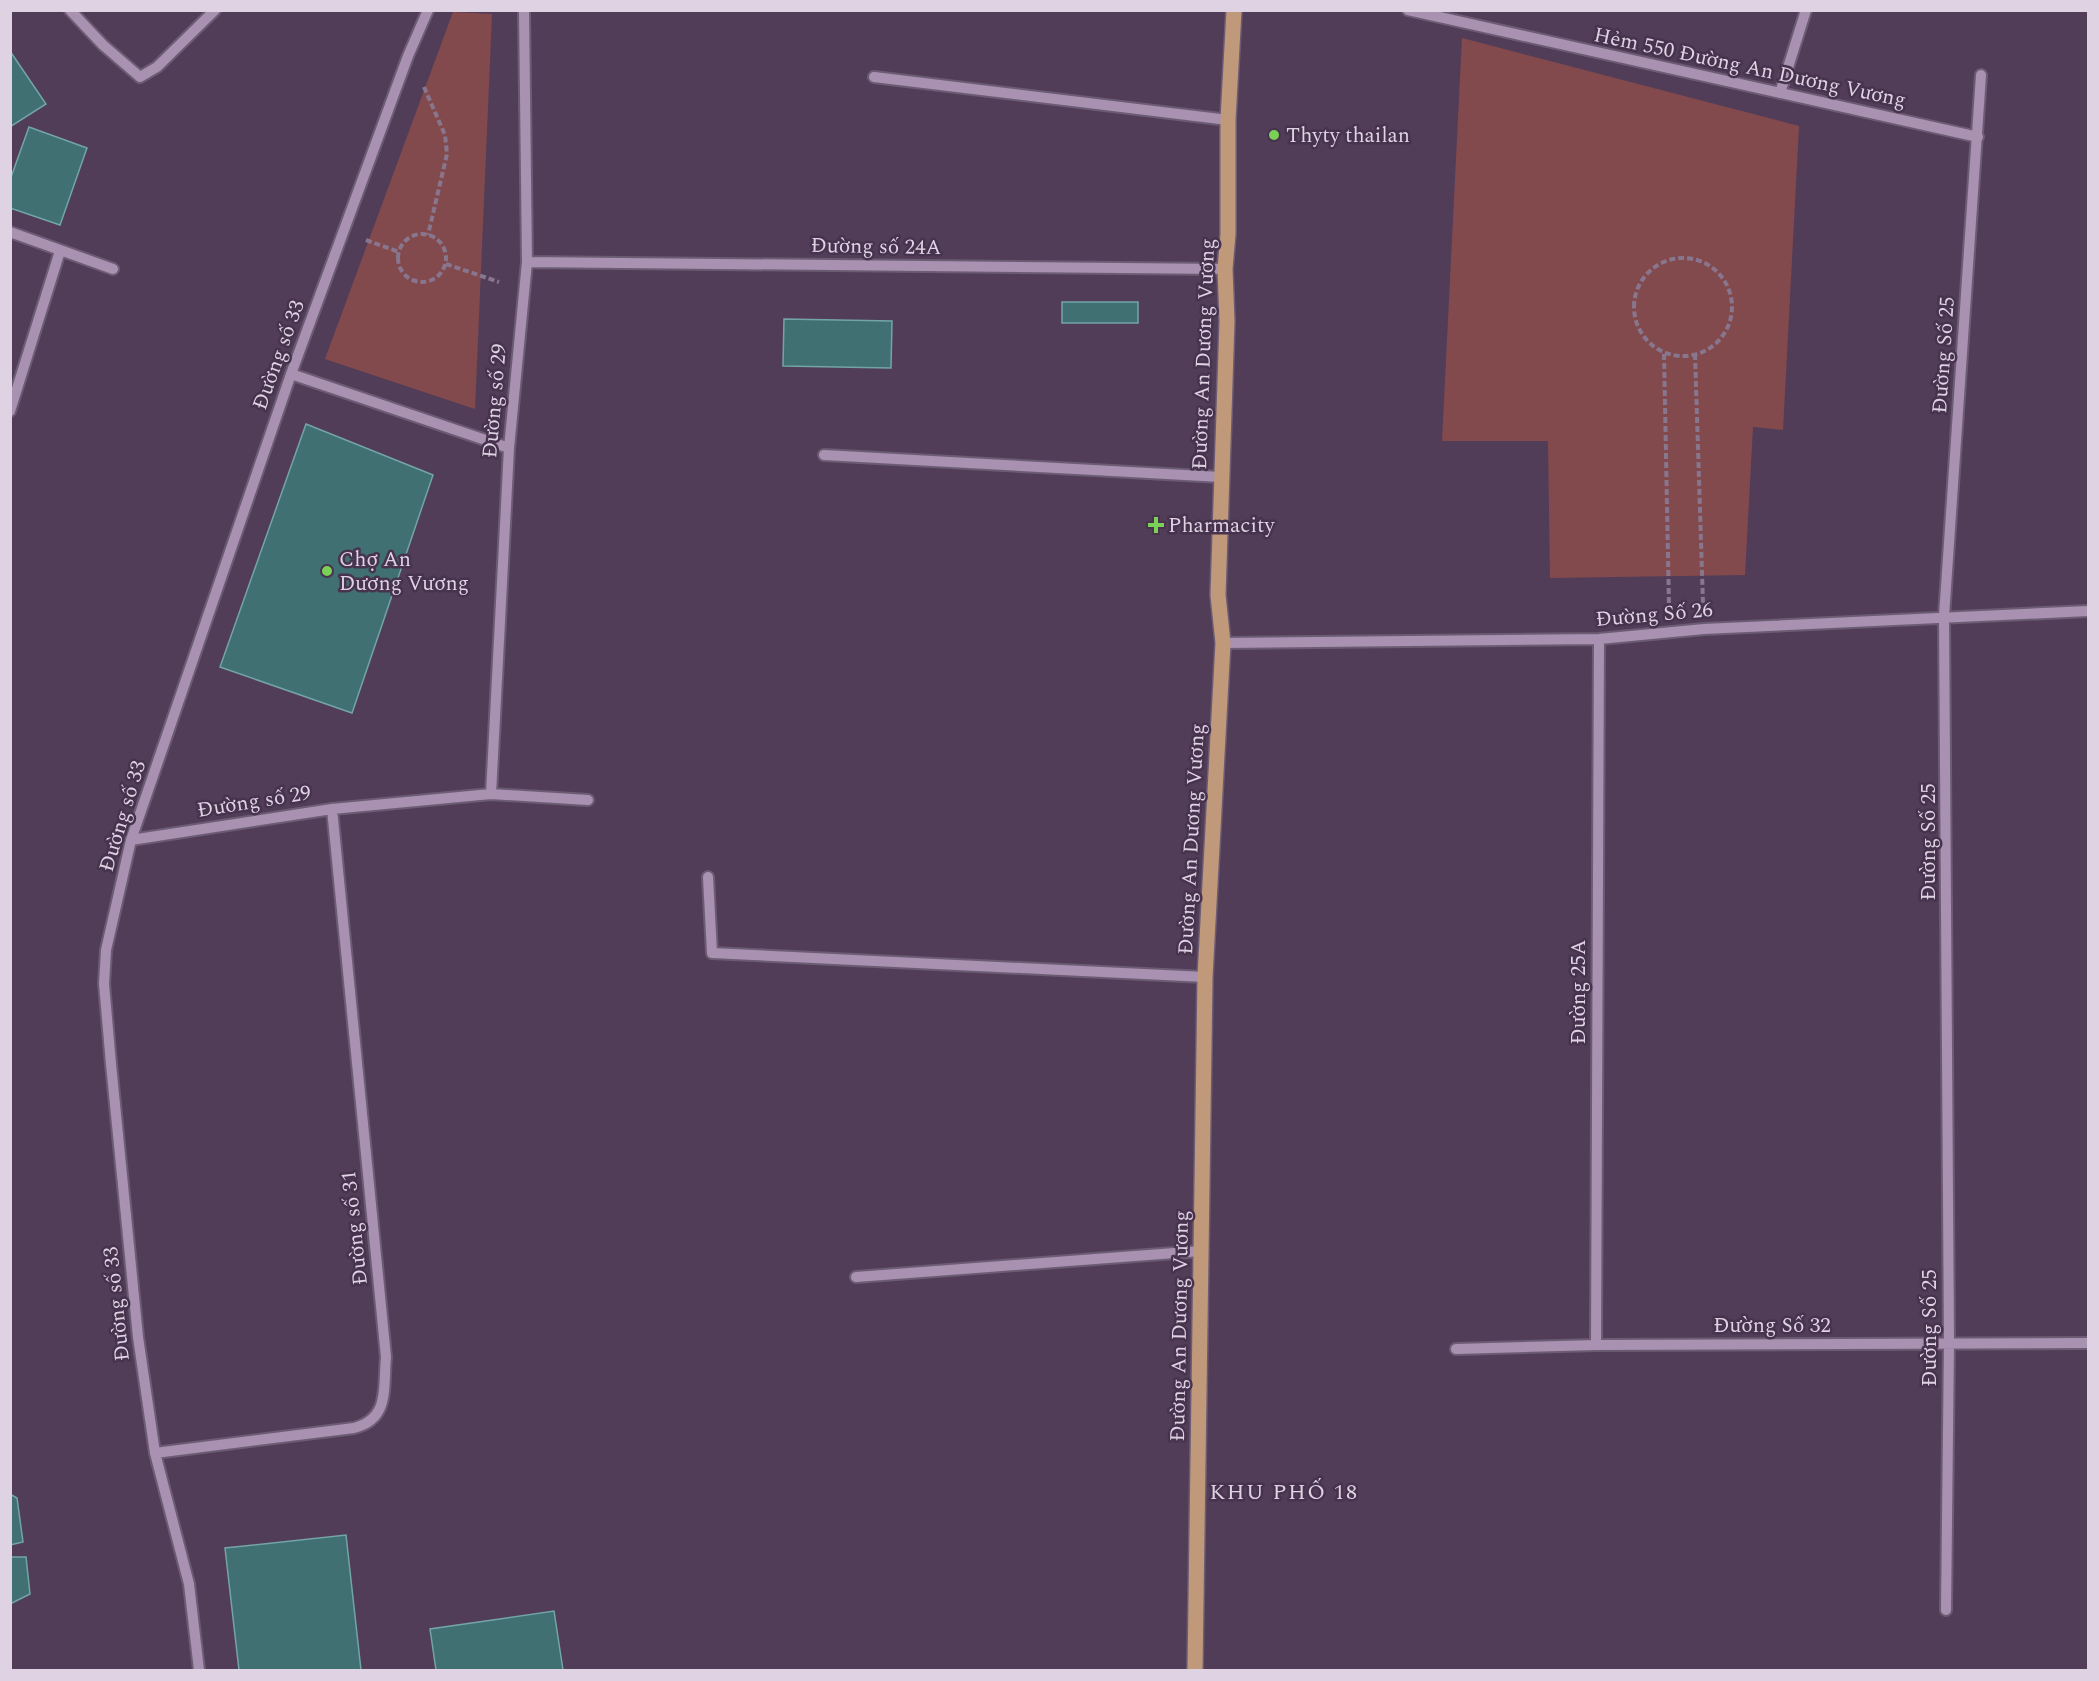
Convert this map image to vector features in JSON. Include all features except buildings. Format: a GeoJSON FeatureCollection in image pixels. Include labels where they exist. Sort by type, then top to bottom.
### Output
{"type":"FeatureCollection","features":[{"type":"Feature","properties":{"kind":"main road","name":"Đường An Dương Vương"},"geometry":{"type":"LineString","coordinates":[[1195,1671],[1205,977],[1223,642],[1218,595],[1227,321],[1225,269],[1228,234],[1228,120],[1234,10]]}},
{"type":"Feature","properties":{"kind":"street"},"geometry":{"type":"LineString","coordinates":[[70,10],[103,45],[140,77],[157,67],[215,10]]}},
{"type":"Feature","properties":{"kind":"street","name":"Đường số 33"},"geometry":{"type":"LineString","coordinates":[[200,1671],[189,1584],[155,1453],[138,1337],[104,984],[108,934],[131,840],[291,374],[408,56],[428,10]]}},
{"type":"Feature","properties":{"kind":"street","name":"Đường số 29"},"geometry":{"type":"LineString","coordinates":[[491,794],[509,448],[527,262],[524,10]]}},
{"type":"Feature","properties":{"kind":"street","name":"Hẻm 550 Đường An Dương Vương"},"geometry":{"type":"LineString","coordinates":[[1408,10],[1978,137]]}},
{"type":"Feature","properties":{"kind":"street"},"geometry":{"type":"LineString","coordinates":[[1780,93],[1806,10]]}},
{"type":"Feature","properties":{"kind":"street","name":"Đường Số 25"},"geometry":{"type":"LineString","coordinates":[[1946,1610],[1949,1343],[1944,616],[1978,137],[1980,75]]}},
{"type":"Feature","properties":{"kind":"street"},"geometry":{"type":"LineString","coordinates":[[874,77],[1228,120]]}},
{"type":"Feature","properties":{"kind":"street"},"geometry":{"type":"LineString","coordinates":[[10,232],[113,269]]}},
{"type":"Feature","properties":{"kind":"street"},"geometry":{"type":"LineString","coordinates":[[10,411],[60,250]]}},
{"type":"Feature","properties":{"kind":"street","name":"Đường số 24A"},"geometry":{"type":"LineString","coordinates":[[527,262],[1225,269]]}},
{"type":"Feature","properties":{"kind":"street"},"geometry":{"type":"LineString","coordinates":[[291,374],[509,448]]}},
{"type":"Feature","properties":{"kind":"street"},"geometry":{"type":"LineString","coordinates":[[824,455],[1221,477]]}},
{"type":"Feature","properties":{"kind":"street","name":"Đường Số 26"},"geometry":{"type":"LineString","coordinates":[[1223,642],[1599,639],[1704,629],[2088,611]]}},
{"type":"Feature","properties":{"kind":"street","name":"Đường 25A"},"geometry":{"type":"LineString","coordinates":[[1596,1345],[1599,639]]}},
{"type":"Feature","properties":{"kind":"street","name":"Đường số 29"},"geometry":{"type":"LineString","coordinates":[[131,840],[332,808],[491,794],[588,800]]}},
{"type":"Feature","properties":{"kind":"street","name":"Đường số 31"},"geometry":{"type":"LineString","coordinates":[[155,1453],[354,1428],[370,1424],[381,1410],[386,1357],[332,808]]}},
{"type":"Feature","properties":{"kind":"street"},"geometry":{"type":"LineString","coordinates":[[708,877],[712,953],[1205,977]]}},
{"type":"Feature","properties":{"kind":"street"},"geometry":{"type":"LineString","coordinates":[[856,1277],[1201,1251]]}},
{"type":"Feature","properties":{"kind":"street","name":"Đường Số 32"},"geometry":{"type":"LineString","coordinates":[[1456,1349],[1596,1345],[2088,1343]]}},
{"type":"Feature","properties":{"kind":"path"},"geometry":{"type":"LineString","coordinates":[[408,56],[445,135],[447,153],[428,235]]}},
{"type":"Feature","properties":{"kind":"path"},"geometry":{"type":"LineString","coordinates":[[343,231],[399,252]]}},
{"type":"Feature","properties":{"kind":"path"},"geometry":{"type":"LineString","coordinates":[[428,235],[441,243],[447,256],[446,264],[438,277],[424,282],[416,281],[402,272],[399,252],[405,241],[411,237],[428,235]]}},
{"type":"Feature","properties":{"kind":"path"},"geometry":{"type":"LineString","coordinates":[[1691,256],[1720,271],[1734,299],[1729,329],[1707,351],[1675,357],[1664,353],[1648,342],[1634,314],[1638,284],[1660,262],[1691,256]]}},
{"type":"Feature","properties":{"kind":"path"},"geometry":{"type":"LineString","coordinates":[[446,264],[524,290]]}},
{"type":"Feature","properties":{"kind":"path"},"geometry":{"type":"LineString","coordinates":[[1664,353],[1670,632]]}},
{"type":"Feature","properties":{"kind":"path"},"geometry":{"type":"LineString","coordinates":[[1695,353],[1704,629]]}},
{"type":"Feature","properties":{"kind":"shaded area"},"geometry":{"type":"Polygon","coordinates":[[[453,12],[492,14],[475,409],[325,359],[453,12]]]}},
{"type":"Feature","properties":{"kind":"shaded area"},"geometry":{"type":"Polygon","coordinates":[[[1462,38],[1799,126],[1783,430],[1753,427],[1745,575],[1550,578],[1548,441],[1442,441],[1462,38]]]}},
{"type":"Feature","properties":{"kind":"place","name":"Thyty thailan"},"geometry":{"type":"Point","coordinates":[1274,135]}},
{"type":"Feature","properties":{"kind":"place","name":"Pharmacity"},"geometry":{"type":"Point","coordinates":[1156,525]}},
{"type":"Feature","properties":{"kind":"place","name":"Chợ An Dương Vương"},"geometry":{"type":"Point","coordinates":[327,571]}},
{"type":"Feature","properties":{"kind":"district","name":"KHU PHỐ 18"},"geometry":{"type":"Point","coordinates":[1284,1491]}}]}
